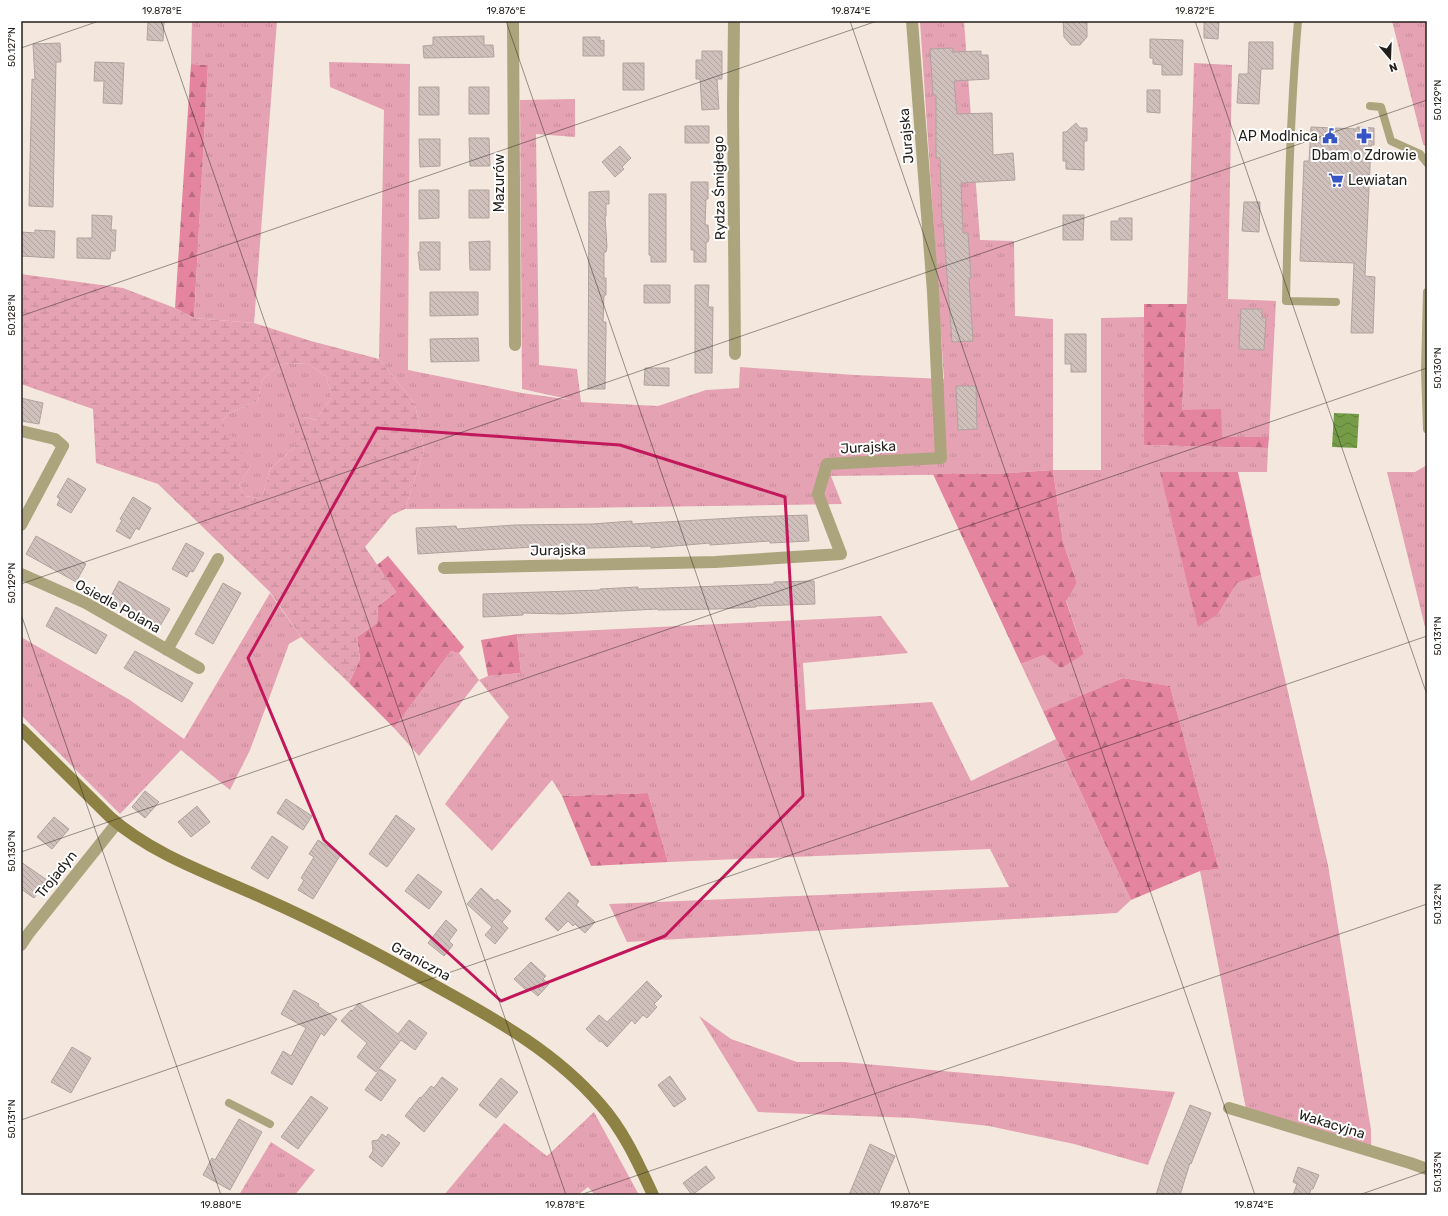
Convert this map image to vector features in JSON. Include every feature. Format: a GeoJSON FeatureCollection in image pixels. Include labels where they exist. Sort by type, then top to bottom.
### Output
{"type":"FeatureCollection","features":[{"type":"Feature","properties":{"kind":"street","name":"Mazurów"},"geometry":{"type":"LineString","coordinates":[[514,21],[515,345]]}},
{"type":"Feature","properties":{"kind":"street","name":"Rydza Śmigłego"},"geometry":{"type":"LineString","coordinates":[[734,21],[733,106],[735,354]]}},
{"type":"Feature","properties":{"kind":"street","name":"Jurajska"},"geometry":{"type":"LineString","coordinates":[[444,568],[715,562],[841,554],[818,494],[827,464],[941,458],[933,292],[912,21]]}},
{"type":"Feature","properties":{"kind":"street"},"geometry":{"type":"LineString","coordinates":[[21,431],[55,439],[63,446],[21,525]]}},
{"type":"Feature","properties":{"kind":"street"},"geometry":{"type":"LineString","coordinates":[[167,650],[218,559]]}},
{"type":"Feature","properties":{"kind":"street","name":"Osiedle Polana"},"geometry":{"type":"LineString","coordinates":[[21,574],[86,603],[199,668]]}},
{"type":"Feature","properties":{"kind":"street","name":"Graniczna"},"geometry":{"type":"LineString","coordinates":[[21,729],[117,824],[162,852],[340,934],[471,1005],[535,1045],[576,1078],[606,1110],[627,1142],[653,1195]]}},
{"type":"Feature","properties":{"kind":"street","name":"Trojadyn"},"geometry":{"type":"LineString","coordinates":[[21,945],[38,921],[117,824]]}},
{"type":"Feature","properties":{"kind":"street","name":"Wakacyjna"},"geometry":{"type":"LineString","coordinates":[[1229,1108],[1402,1160],[1427,1169]]}},
{"type":"Feature","properties":{"kind":"lane"},"geometry":{"type":"LineString","coordinates":[[1298,21],[1288,192],[1286,301],[1336,302]]}},
{"type":"Feature","properties":{"kind":"lane"},"geometry":{"type":"LineString","coordinates":[[1370,106],[1381,107],[1391,141],[1420,154],[1427,163]]}},
{"type":"Feature","properties":{"kind":"lane"},"geometry":{"type":"LineString","coordinates":[[1427,292],[1427,429]]}},
{"type":"Feature","properties":{"kind":"lane"},"geometry":{"type":"LineString","coordinates":[[229,1103],[270,1124]]}},
{"type":"Feature","properties":{"kind":"highlighted area"},"geometry":{"type":"Polygon","coordinates":[[[377,428],[620,445],[785,497],[803,796],[665,936],[501,1001],[324,840],[248,658],[377,428]]]}},
{"type":"Feature","properties":{"kind":"green space"},"geometry":{"type":"Polygon","coordinates":[[[192,21],[277,21],[254,323],[194,318],[208,65],[191,64],[192,21]]]}},
{"type":"Feature","properties":{"kind":"green space"},"geometry":{"type":"Polygon","coordinates":[[[920,21],[964,21],[980,240],[1014,241],[1015,316],[1053,319],[1053,470],[994,474],[831,476],[842,504],[405,509],[424,450],[415,404],[379,359],[384,110],[330,87],[329,62],[410,64],[408,370],[522,393],[572,400],[522,389],[520,100],[575,99],[575,137],[536,134],[539,365],[577,369],[581,402],[658,406],[706,390],[739,388],[740,367],[855,375],[944,379],[920,21]]]}},
{"type":"Feature","properties":{"kind":"green space"},"geometry":{"type":"Polygon","coordinates":[[[1392,21],[1427,21],[1427,148],[1423,144],[1392,21]]]}},
{"type":"Feature","properties":{"kind":"green space"},"geometry":{"type":"Polygon","coordinates":[[[1194,63],[1232,65],[1228,299],[1276,301],[1269,437],[1222,437],[1182,410],[1187,304],[1194,63]]]}},
{"type":"Feature","properties":{"kind":"green space"},"geometry":{"type":"Polygon","coordinates":[[[191,64],[208,65],[194,318],[175,308],[191,64]]]}},
{"type":"Feature","properties":{"kind":"green space"},"geometry":{"type":"Polygon","coordinates":[[[21,274],[123,288],[175,308],[194,318],[254,323],[311,341],[379,359],[415,404],[424,450],[405,509],[392,515],[365,547],[396,592],[378,606],[377,623],[357,637],[360,659],[349,683],[301,637],[270,592],[158,484],[96,463],[93,409],[21,384],[21,274]],[[288,363],[277,366],[262,380],[258,401],[229,413],[222,421],[222,432],[232,436],[250,467],[239,485],[245,496],[258,498],[263,494],[270,469],[295,447],[295,426],[298,419],[304,417],[316,420],[332,397],[326,376],[308,364],[288,363]]]}},
{"type":"Feature","properties":{"kind":"green space"},"geometry":{"type":"Polygon","coordinates":[[[1144,304],[1187,304],[1182,410],[1221,409],[1222,437],[1269,437],[1268,448],[1144,445],[1144,304]]]}},
{"type":"Feature","properties":{"kind":"green space"},"geometry":{"type":"Polygon","coordinates":[[[1144,317],[1144,445],[1268,448],[1267,472],[1160,472],[1218,614],[1237,583],[1261,575],[1328,865],[1371,1130],[1371,1146],[1246,1109],[1200,871],[1219,869],[1170,686],[1123,678],[1043,711],[1021,664],[1044,655],[1084,654],[1066,600],[1077,583],[1063,542],[1053,470],[1101,470],[1101,318],[1144,317]]]}},
{"type":"Feature","properties":{"kind":"green space"},"geometry":{"type":"Polygon","coordinates":[[[288,363],[308,364],[326,376],[332,397],[316,420],[304,417],[295,426],[295,447],[270,469],[263,494],[258,498],[245,496],[239,485],[250,467],[222,432],[222,421],[229,413],[258,401],[262,380],[277,366],[288,363]]]}},
{"type":"Feature","properties":{"kind":"green space"},"geometry":{"type":"Polygon","coordinates":[[[1427,465],[1427,635],[1387,472],[1415,472],[1427,465]]]}},
{"type":"Feature","properties":{"kind":"green space"},"geometry":{"type":"Polygon","coordinates":[[[1053,470],[1063,542],[1077,583],[1066,601],[1084,654],[1061,668],[1044,655],[1021,664],[933,474],[994,474],[1053,470]]]}},
{"type":"Feature","properties":{"kind":"green space"},"geometry":{"type":"Polygon","coordinates":[[[1160,472],[1238,472],[1261,575],[1237,583],[1218,614],[1198,627],[1160,472]]]}},
{"type":"Feature","properties":{"kind":"green space"},"geometry":{"type":"Polygon","coordinates":[[[388,556],[464,647],[459,653],[451,651],[394,728],[349,683],[360,659],[357,637],[377,623],[378,606],[396,592],[377,565],[388,556]]]}},
{"type":"Feature","properties":{"kind":"green space"},"geometry":{"type":"Polygon","coordinates":[[[270,593],[301,637],[289,644],[250,750],[230,790],[181,750],[120,814],[21,715],[21,637],[130,700],[184,739],[270,593]]]}},
{"type":"Feature","properties":{"kind":"green space"},"geometry":{"type":"Polygon","coordinates":[[[881,616],[908,653],[803,663],[806,710],[932,702],[971,781],[1056,739],[1131,900],[1117,913],[627,942],[609,904],[1009,887],[990,849],[668,862],[648,793],[562,796],[552,780],[492,851],[445,804],[509,717],[479,680],[488,676],[521,673],[517,634],[881,616]]]}},
{"type":"Feature","properties":{"kind":"green space"},"geometry":{"type":"Polygon","coordinates":[[[517,634],[521,673],[488,676],[481,640],[517,634]]]}},
{"type":"Feature","properties":{"kind":"green space"},"geometry":{"type":"Polygon","coordinates":[[[451,651],[459,653],[479,680],[419,756],[394,728],[451,651]]]}},
{"type":"Feature","properties":{"kind":"green space"},"geometry":{"type":"Polygon","coordinates":[[[1123,678],[1170,686],[1219,869],[1200,871],[1131,900],[1043,711],[1123,678]]]}},
{"type":"Feature","properties":{"kind":"green space"},"geometry":{"type":"Polygon","coordinates":[[[648,793],[668,862],[591,866],[562,796],[648,793]]]}},
{"type":"Feature","properties":{"kind":"green space"},"geometry":{"type":"Polygon","coordinates":[[[699,1016],[731,1039],[797,1062],[843,1062],[1175,1092],[1148,1165],[1074,1144],[989,1126],[913,1118],[758,1112],[699,1016]]]}},
{"type":"Feature","properties":{"kind":"green space"},"geometry":{"type":"Polygon","coordinates":[[[594,1112],[639,1195],[595,1195],[588,1187],[578,1195],[444,1195],[504,1123],[547,1156],[594,1112]]]}},
{"type":"Feature","properties":{"kind":"green space"},"geometry":{"type":"Polygon","coordinates":[[[271,1142],[315,1170],[295,1195],[239,1195],[271,1142]]]}},
{"type":"Feature","properties":{"kind":"water"},"geometry":{"type":"Polygon","coordinates":[[[1334,413],[1359,414],[1357,448],[1332,447],[1334,413]]]}},
{"type":"Feature","properties":{"kind":"building"},"geometry":{"type":"Polygon","coordinates":[[[148,21],[164,21],[163,41],[147,40],[148,21]]]}},
{"type":"Feature","properties":{"kind":"building"},"geometry":{"type":"Polygon","coordinates":[[[1063,21],[1087,22],[1087,37],[1080,45],[1071,45],[1064,37],[1063,21]]]}},
{"type":"Feature","properties":{"kind":"building"},"geometry":{"type":"Polygon","coordinates":[[[1204,21],[1219,21],[1218,39],[1204,38],[1204,21]]]}},
{"type":"Feature","properties":{"kind":"building"},"geometry":{"type":"Polygon","coordinates":[[[484,36],[484,45],[493,45],[494,57],[424,58],[423,46],[433,45],[433,37],[484,36]]]}},
{"type":"Feature","properties":{"kind":"building"},"geometry":{"type":"Polygon","coordinates":[[[583,37],[600,37],[600,41],[604,40],[604,56],[583,56],[583,37]]]}},
{"type":"Feature","properties":{"kind":"building"},"geometry":{"type":"Polygon","coordinates":[[[1150,39],[1183,40],[1182,75],[1162,75],[1162,65],[1153,64],[1153,58],[1150,58],[1150,39]]]}},
{"type":"Feature","properties":{"kind":"building"},"geometry":{"type":"Polygon","coordinates":[[[1249,42],[1273,42],[1273,69],[1261,69],[1259,104],[1237,103],[1239,74],[1248,74],[1249,42]]]}},
{"type":"Feature","properties":{"kind":"building"},"geometry":{"type":"Polygon","coordinates":[[[60,43],[61,62],[56,62],[53,207],[29,206],[32,79],[35,80],[33,44],[60,43]]]}},
{"type":"Feature","properties":{"kind":"building"},"geometry":{"type":"Polygon","coordinates":[[[952,48],[953,52],[981,51],[981,55],[988,55],[989,79],[954,81],[957,114],[992,113],[993,155],[1013,153],[1015,180],[961,183],[963,233],[968,233],[973,341],[952,342],[942,221],[940,158],[936,158],[936,95],[933,95],[930,49],[952,48]]]}},
{"type":"Feature","properties":{"kind":"building"},"geometry":{"type":"Polygon","coordinates":[[[702,51],[722,51],[722,79],[717,79],[719,109],[702,110],[700,79],[696,79],[696,60],[702,60],[702,51]]]}},
{"type":"Feature","properties":{"kind":"building"},"geometry":{"type":"Polygon","coordinates":[[[95,62],[124,63],[122,104],[103,103],[104,81],[94,81],[95,62]]]}},
{"type":"Feature","properties":{"kind":"building"},"geometry":{"type":"Polygon","coordinates":[[[623,63],[644,63],[644,90],[623,90],[623,63]]]}},
{"type":"Feature","properties":{"kind":"building"},"geometry":{"type":"Polygon","coordinates":[[[419,87],[439,87],[439,115],[419,115],[419,87]]]}},
{"type":"Feature","properties":{"kind":"building"},"geometry":{"type":"Polygon","coordinates":[[[469,87],[489,87],[489,114],[469,114],[469,87]]]}},
{"type":"Feature","properties":{"kind":"building"},"geometry":{"type":"Polygon","coordinates":[[[1147,90],[1160,90],[1160,113],[1147,112],[1147,90]]]}},
{"type":"Feature","properties":{"kind":"building"},"geometry":{"type":"Polygon","coordinates":[[[1076,123],[1080,128],[1087,128],[1087,141],[1084,141],[1084,170],[1066,169],[1066,161],[1063,161],[1063,132],[1066,132],[1076,123]]]}},
{"type":"Feature","properties":{"kind":"building"},"geometry":{"type":"Polygon","coordinates":[[[685,126],[709,126],[709,143],[685,143],[685,126]]]}},
{"type":"Feature","properties":{"kind":"building"},"geometry":{"type":"Polygon","coordinates":[[[1311,127],[1357,129],[1357,127],[1374,128],[1374,145],[1371,145],[1365,276],[1375,277],[1373,333],[1351,333],[1354,263],[1300,261],[1304,161],[1309,161],[1311,127]]]}},
{"type":"Feature","properties":{"kind":"building"},"geometry":{"type":"Polygon","coordinates":[[[469,138],[489,138],[490,166],[470,166],[469,138]]]}},
{"type":"Feature","properties":{"kind":"building"},"geometry":{"type":"Polygon","coordinates":[[[419,139],[440,139],[440,166],[420,167],[419,139]]]}},
{"type":"Feature","properties":{"kind":"building"},"geometry":{"type":"Polygon","coordinates":[[[620,146],[631,158],[622,167],[624,169],[615,177],[602,162],[620,146]]]}},
{"type":"Feature","properties":{"kind":"building"},"geometry":{"type":"Polygon","coordinates":[[[691,182],[708,182],[705,225],[708,225],[709,238],[708,242],[706,242],[706,262],[694,262],[694,250],[691,250],[691,182]]]}},
{"type":"Feature","properties":{"kind":"building"},"geometry":{"type":"Polygon","coordinates":[[[419,190],[439,190],[439,218],[419,219],[419,190]]]}},
{"type":"Feature","properties":{"kind":"building"},"geometry":{"type":"Polygon","coordinates":[[[469,190],[489,190],[489,218],[469,218],[469,190]]]}},
{"type":"Feature","properties":{"kind":"building"},"geometry":{"type":"Polygon","coordinates":[[[609,191],[609,204],[606,204],[605,216],[607,247],[606,252],[604,252],[604,278],[606,278],[603,322],[606,322],[605,389],[588,389],[589,192],[609,191]]]}},
{"type":"Feature","properties":{"kind":"building"},"geometry":{"type":"Polygon","coordinates":[[[649,194],[666,194],[666,262],[651,262],[651,255],[649,255],[649,194]]]}},
{"type":"Feature","properties":{"kind":"building"},"geometry":{"type":"Polygon","coordinates":[[[1244,202],[1260,202],[1259,232],[1242,231],[1244,202]]]}},
{"type":"Feature","properties":{"kind":"building"},"geometry":{"type":"Polygon","coordinates":[[[92,215],[112,216],[111,230],[116,230],[115,251],[111,251],[110,259],[77,258],[77,238],[92,238],[92,215]]]}},
{"type":"Feature","properties":{"kind":"building"},"geometry":{"type":"Polygon","coordinates":[[[1063,215],[1084,215],[1083,240],[1063,240],[1063,215]]]}},
{"type":"Feature","properties":{"kind":"building"},"geometry":{"type":"Polygon","coordinates":[[[1119,218],[1132,218],[1132,240],[1111,240],[1111,221],[1119,221],[1119,218]]]}},
{"type":"Feature","properties":{"kind":"building"},"geometry":{"type":"Polygon","coordinates":[[[35,230],[55,231],[54,258],[21,256],[21,232],[35,233],[35,230]]]}},
{"type":"Feature","properties":{"kind":"building"},"geometry":{"type":"Polygon","coordinates":[[[490,241],[490,270],[470,270],[469,242],[490,241]]]}},
{"type":"Feature","properties":{"kind":"building"},"geometry":{"type":"Polygon","coordinates":[[[420,242],[440,242],[440,270],[420,270],[418,252],[420,252],[420,242]]]}},
{"type":"Feature","properties":{"kind":"building"},"geometry":{"type":"Polygon","coordinates":[[[644,285],[670,285],[670,303],[644,303],[644,285]]]}},
{"type":"Feature","properties":{"kind":"building"},"geometry":{"type":"Polygon","coordinates":[[[695,285],[709,285],[708,307],[713,307],[712,373],[695,373],[695,285]]]}},
{"type":"Feature","properties":{"kind":"building"},"geometry":{"type":"Polygon","coordinates":[[[430,292],[478,292],[478,315],[430,316],[430,292]]]}},
{"type":"Feature","properties":{"kind":"building"},"geometry":{"type":"Polygon","coordinates":[[[1241,309],[1262,309],[1262,318],[1266,318],[1264,350],[1239,349],[1241,309]]]}},
{"type":"Feature","properties":{"kind":"building"},"geometry":{"type":"Polygon","coordinates":[[[1065,334],[1086,334],[1086,372],[1071,372],[1071,364],[1065,364],[1065,334]]]}},
{"type":"Feature","properties":{"kind":"building"},"geometry":{"type":"Polygon","coordinates":[[[478,338],[479,361],[431,362],[430,339],[478,338]]]}},
{"type":"Feature","properties":{"kind":"building"},"geometry":{"type":"Polygon","coordinates":[[[645,368],[669,368],[669,386],[644,385],[645,368]]]}},
{"type":"Feature","properties":{"kind":"building"},"geometry":{"type":"Polygon","coordinates":[[[956,386],[976,386],[977,429],[958,430],[956,386]]]}},
{"type":"Feature","properties":{"kind":"building"},"geometry":{"type":"Polygon","coordinates":[[[21,398],[43,403],[39,424],[21,421],[21,398]]]}},
{"type":"Feature","properties":{"kind":"building"},"geometry":{"type":"Polygon","coordinates":[[[68,478],[86,489],[71,513],[57,505],[60,499],[57,497],[68,478]]]}},
{"type":"Feature","properties":{"kind":"building"},"geometry":{"type":"Polygon","coordinates":[[[133,497],[151,508],[139,530],[136,528],[130,539],[116,531],[122,520],[120,519],[133,497]]]}},
{"type":"Feature","properties":{"kind":"building"},"geometry":{"type":"Polygon","coordinates":[[[807,515],[809,541],[770,543],[770,541],[710,545],[710,543],[651,548],[651,546],[533,550],[533,547],[418,554],[416,528],[456,526],[457,529],[515,525],[592,524],[632,521],[632,524],[807,515]]]}},
{"type":"Feature","properties":{"kind":"building"},"geometry":{"type":"Polygon","coordinates":[[[36,536],[86,564],[76,582],[26,554],[36,536]]]}},
{"type":"Feature","properties":{"kind":"building"},"geometry":{"type":"Polygon","coordinates":[[[186,543],[204,553],[193,572],[190,571],[187,577],[172,569],[186,543]]]}},
{"type":"Feature","properties":{"kind":"building"},"geometry":{"type":"Polygon","coordinates":[[[119,581],[170,609],[159,628],[109,600],[119,581]]]}},
{"type":"Feature","properties":{"kind":"building"},"geometry":{"type":"Polygon","coordinates":[[[814,581],[815,604],[561,614],[523,613],[523,615],[483,617],[483,594],[600,590],[638,587],[638,589],[774,584],[774,582],[814,581]]]}},
{"type":"Feature","properties":{"kind":"building"},"geometry":{"type":"Polygon","coordinates":[[[223,583],[241,593],[213,644],[195,634],[223,583]]]}},
{"type":"Feature","properties":{"kind":"building"},"geometry":{"type":"Polygon","coordinates":[[[56,607],[107,635],[96,654],[46,626],[56,607]]]}},
{"type":"Feature","properties":{"kind":"building"},"geometry":{"type":"Polygon","coordinates":[[[135,651],[193,683],[182,702],[124,668],[135,651]]]}},
{"type":"Feature","properties":{"kind":"building"},"geometry":{"type":"Polygon","coordinates":[[[145,791],[159,802],[145,818],[132,807],[145,791]]]}},
{"type":"Feature","properties":{"kind":"building"},"geometry":{"type":"Polygon","coordinates":[[[286,799],[312,816],[303,830],[277,813],[286,799]]]}},
{"type":"Feature","properties":{"kind":"building"},"geometry":{"type":"Polygon","coordinates":[[[197,806],[210,822],[191,837],[178,822],[197,806]]]}},
{"type":"Feature","properties":{"kind":"building"},"geometry":{"type":"Polygon","coordinates":[[[396,815],[415,829],[387,867],[369,854],[396,815]]]}},
{"type":"Feature","properties":{"kind":"building"},"geometry":{"type":"Polygon","coordinates":[[[54,817],[69,829],[52,849],[37,837],[54,817]]]}},
{"type":"Feature","properties":{"kind":"building"},"geometry":{"type":"Polygon","coordinates":[[[272,836],[288,847],[268,879],[251,868],[272,836]]]}},
{"type":"Feature","properties":{"kind":"building"},"geometry":{"type":"Polygon","coordinates":[[[318,840],[341,854],[313,899],[298,890],[304,880],[301,878],[314,857],[309,854],[318,840]]]}},
{"type":"Feature","properties":{"kind":"building"},"geometry":{"type":"Polygon","coordinates":[[[21,862],[47,880],[34,898],[21,889],[21,862]]]}},
{"type":"Feature","properties":{"kind":"building"},"geometry":{"type":"Polygon","coordinates":[[[418,874],[442,892],[429,909],[405,891],[418,874]]]}},
{"type":"Feature","properties":{"kind":"building"},"geometry":{"type":"Polygon","coordinates":[[[481,888],[495,901],[497,899],[511,911],[502,922],[508,928],[495,944],[485,935],[492,927],[467,904],[481,888]]]}},
{"type":"Feature","properties":{"kind":"building"},"geometry":{"type":"Polygon","coordinates":[[[569,892],[579,901],[576,905],[595,922],[585,933],[575,924],[573,926],[568,921],[558,931],[545,919],[569,892]]]}},
{"type":"Feature","properties":{"kind":"building"},"geometry":{"type":"Polygon","coordinates":[[[446,920],[457,930],[449,941],[453,945],[444,956],[428,943],[446,920]]]}},
{"type":"Feature","properties":{"kind":"building"},"geometry":{"type":"Polygon","coordinates":[[[531,962],[546,976],[543,979],[549,984],[538,996],[528,988],[526,990],[514,979],[531,962]]]}},
{"type":"Feature","properties":{"kind":"building"},"geometry":{"type":"Polygon","coordinates":[[[647,981],[662,996],[654,1004],[657,1007],[647,1018],[643,1015],[635,1024],[632,1020],[607,1047],[586,1029],[599,1015],[607,1022],[647,981]]]}},
{"type":"Feature","properties":{"kind":"building"},"geometry":{"type":"Polygon","coordinates":[[[294,990],[319,1004],[318,1006],[337,1019],[324,1036],[321,1033],[292,1085],[271,1073],[283,1051],[291,1056],[306,1028],[281,1014],[294,990]]]}},
{"type":"Feature","properties":{"kind":"building"},"geometry":{"type":"Polygon","coordinates":[[[359,1003],[398,1034],[409,1020],[427,1033],[415,1050],[401,1040],[376,1072],[357,1057],[367,1043],[341,1021],[359,1003]]]}},
{"type":"Feature","properties":{"kind":"building"},"geometry":{"type":"Polygon","coordinates":[[[72,1047],[91,1058],[71,1093],[51,1082],[72,1047]]]}},
{"type":"Feature","properties":{"kind":"building"},"geometry":{"type":"Polygon","coordinates":[[[380,1069],[396,1080],[381,1101],[365,1090],[380,1069]]]}},
{"type":"Feature","properties":{"kind":"building"},"geometry":{"type":"Polygon","coordinates":[[[670,1076],[686,1099],[674,1107],[658,1085],[670,1076]]]}},
{"type":"Feature","properties":{"kind":"building"},"geometry":{"type":"Polygon","coordinates":[[[442,1077],[458,1089],[424,1132],[405,1116],[420,1097],[421,1098],[431,1086],[434,1088],[442,1077]]]}},
{"type":"Feature","properties":{"kind":"building"},"geometry":{"type":"Polygon","coordinates":[[[501,1078],[518,1092],[496,1118],[479,1105],[501,1078]]]}},
{"type":"Feature","properties":{"kind":"building"},"geometry":{"type":"Polygon","coordinates":[[[311,1096],[328,1108],[298,1149],[281,1137],[311,1096]]]}},
{"type":"Feature","properties":{"kind":"building"},"geometry":{"type":"Polygon","coordinates":[[[1190,1105],[1211,1113],[1191,1164],[1190,1163],[1180,1195],[1156,1195],[1165,1166],[1190,1105]]]}},
{"type":"Feature","properties":{"kind":"building"},"geometry":{"type":"Polygon","coordinates":[[[239,1119],[262,1132],[230,1190],[203,1175],[212,1158],[215,1160],[239,1119]]]}},
{"type":"Feature","properties":{"kind":"building"},"geometry":{"type":"Polygon","coordinates":[[[382,1134],[386,1137],[388,1134],[400,1143],[382,1167],[369,1157],[373,1151],[372,1141],[378,1140],[382,1134]]]}},
{"type":"Feature","properties":{"kind":"building"},"geometry":{"type":"Polygon","coordinates":[[[870,1144],[895,1156],[878,1195],[849,1195],[870,1144]]]}},
{"type":"Feature","properties":{"kind":"building"},"geometry":{"type":"Polygon","coordinates":[[[706,1166],[715,1178],[692,1195],[683,1183],[706,1166]]]}},
{"type":"Feature","properties":{"kind":"building"},"geometry":{"type":"Polygon","coordinates":[[[1298,1167],[1319,1175],[1309,1195],[1293,1195],[1297,1184],[1293,1182],[1298,1167]]]}},
{"type":"Feature","properties":{"kind":"place","name":"AP Modlnica"},"geometry":{"type":"Point","coordinates":[1330,136]}},
{"type":"Feature","properties":{"kind":"place","name":"Dbam o Zdrowie"},"geometry":{"type":"Point","coordinates":[1364,136]}},
{"type":"Feature","properties":{"kind":"place","name":"Lewiatan"},"geometry":{"type":"Point","coordinates":[1336,180]}}]}
